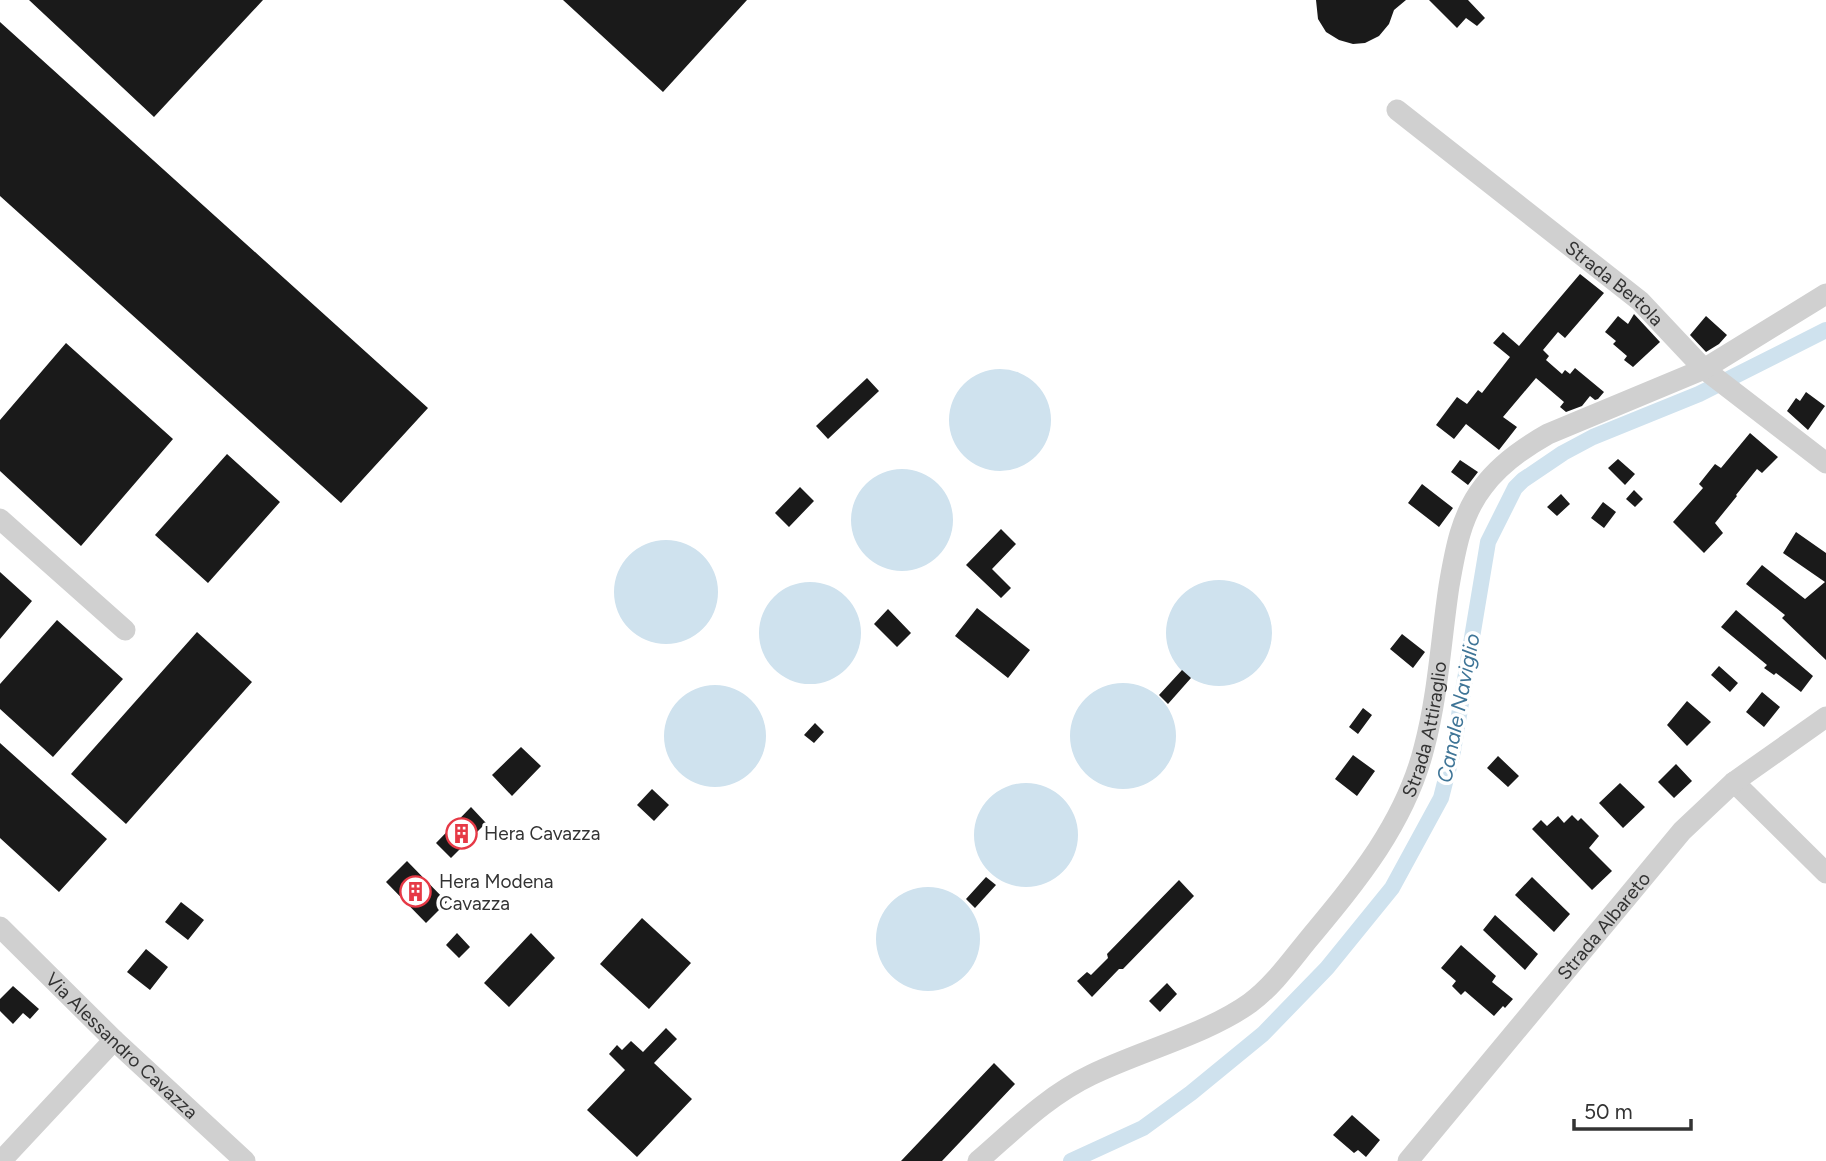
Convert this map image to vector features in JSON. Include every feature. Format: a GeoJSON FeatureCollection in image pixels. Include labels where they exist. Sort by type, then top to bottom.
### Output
{"type":"FeatureCollection","features":[{"type":"Feature","properties":{"kind":"street","name":"Strada Bertola"},"geometry":{"type":"LineString","coordinates":[[1397,110],[1640,301],[1704,369],[1826,463]]}},
{"type":"Feature","properties":{"kind":"street","name":"Strada Attiraglio"},"geometry":{"type":"LineString","coordinates":[[978,1161],[1063,1089],[1108,1067],[1230,1016],[1253,1001],[1286,967],[1333,910],[1378,848],[1413,784],[1431,712],[1459,536],[1482,488],[1507,461],[1548,434],[1704,369],[1826,294]]}},
{"type":"Feature","properties":{"kind":"street"},"geometry":{"type":"LineString","coordinates":[[0,519],[125,630]]}},
{"type":"Feature","properties":{"kind":"street","name":"Strada Albareto"},"geometry":{"type":"LineString","coordinates":[[1408,1161],[1682,831],[1734,782],[1826,717]]}},
{"type":"Feature","properties":{"kind":"street"},"geometry":{"type":"LineString","coordinates":[[1734,782],[1826,873]]}},
{"type":"Feature","properties":{"kind":"street","name":"Via Alessandro Cavazza"},"geometry":{"type":"LineString","coordinates":[[0,927],[114,1040],[245,1161]]}},
{"type":"Feature","properties":{"kind":"street"},"geometry":{"type":"LineString","coordinates":[[1,1161],[114,1040]]}},
{"type":"Feature","properties":{"kind":"water"},"geometry":{"type":"Polygon","coordinates":[[[1000,369],[1019,373],[1036,384],[1047,401],[1051,420],[1047,439],[1036,456],[1019,467],[1000,471],[981,467],[964,456],[953,439],[949,420],[953,401],[964,384],[981,373],[1000,369]]]}},
{"type":"Feature","properties":{"kind":"water"},"geometry":{"type":"Polygon","coordinates":[[[902,469],[922,473],[938,484],[949,500],[953,520],[949,540],[938,556],[922,567],[902,571],[882,567],[866,556],[855,540],[851,520],[855,500],[866,484],[882,473],[902,469]]]}},
{"type":"Feature","properties":{"kind":"water"},"geometry":{"type":"Polygon","coordinates":[[[666,540],[686,544],[703,555],[714,572],[718,592],[714,612],[703,629],[686,640],[666,644],[646,640],[629,629],[618,612],[614,592],[618,572],[629,555],[646,544],[666,540]]]}},
{"type":"Feature","properties":{"kind":"water"},"geometry":{"type":"Polygon","coordinates":[[[1219,580],[1239,584],[1256,596],[1268,613],[1272,633],[1268,653],[1256,670],[1239,682],[1219,686],[1199,682],[1182,670],[1170,653],[1166,633],[1170,613],[1182,596],[1199,584],[1219,580]]]}},
{"type":"Feature","properties":{"kind":"water"},"geometry":{"type":"Polygon","coordinates":[[[810,582],[829,586],[846,597],[857,614],[861,633],[857,652],[846,669],[829,680],[810,684],[791,680],[774,669],[763,652],[759,633],[763,614],[774,597],[791,586],[810,582]]]}},
{"type":"Feature","properties":{"kind":"water"},"geometry":{"type":"Polygon","coordinates":[[[1123,683],[1143,687],[1160,699],[1172,716],[1176,736],[1172,756],[1160,773],[1143,785],[1123,789],[1103,785],[1086,773],[1074,756],[1070,736],[1074,716],[1086,699],[1103,687],[1123,683]]]}},
{"type":"Feature","properties":{"kind":"water"},"geometry":{"type":"Polygon","coordinates":[[[715,685],[734,689],[751,700],[762,717],[766,736],[762,755],[751,772],[734,783],[715,787],[696,783],[679,772],[668,755],[664,736],[668,717],[679,700],[696,689],[715,685]]]}},
{"type":"Feature","properties":{"kind":"water"},"geometry":{"type":"Polygon","coordinates":[[[1026,783],[1046,787],[1063,798],[1074,815],[1078,835],[1074,855],[1063,872],[1046,883],[1026,887],[1006,883],[989,872],[978,855],[974,835],[978,815],[989,798],[1006,787],[1026,783]]]}},
{"type":"Feature","properties":{"kind":"water"},"geometry":{"type":"Polygon","coordinates":[[[928,887],[948,891],[965,902],[976,919],[980,939],[976,959],[965,976],[948,987],[928,991],[908,987],[891,976],[880,959],[876,939],[880,919],[891,902],[908,891],[928,887]]]}},
{"type":"Feature","properties":{"kind":"building"},"geometry":{"type":"Polygon","coordinates":[[[29,0],[263,0],[154,117],[29,0]]]}},
{"type":"Feature","properties":{"kind":"building"},"geometry":{"type":"Polygon","coordinates":[[[563,0],[747,0],[663,92],[563,0]]]}},
{"type":"Feature","properties":{"kind":"building"},"geometry":{"type":"Polygon","coordinates":[[[1316,0],[1406,0],[1394,10],[1389,24],[1379,36],[1365,43],[1353,44],[1326,32],[1318,19],[1316,0]]]}},
{"type":"Feature","properties":{"kind":"building"},"geometry":{"type":"Polygon","coordinates":[[[1429,0],[1468,0],[1485,18],[1477,26],[1466,18],[1457,28],[1429,0]]]}},
{"type":"Feature","properties":{"kind":"building"},"geometry":{"type":"Polygon","coordinates":[[[0,22],[428,408],[341,503],[0,196],[0,22]]]}},
{"type":"Feature","properties":{"kind":"building"},"geometry":{"type":"Polygon","coordinates":[[[1580,274],[1604,293],[1565,338],[1558,332],[1543,350],[1549,356],[1546,360],[1562,374],[1565,370],[1570,374],[1575,368],[1604,392],[1598,399],[1590,396],[1582,406],[1566,412],[1560,407],[1564,402],[1536,378],[1503,417],[1517,427],[1499,450],[1466,424],[1454,439],[1436,425],[1457,397],[1467,404],[1478,390],[1482,393],[1510,357],[1493,343],[1503,332],[1519,346],[1580,274]]]}},
{"type":"Feature","properties":{"kind":"building"},"geometry":{"type":"Polygon","coordinates":[[[1634,314],[1660,342],[1633,367],[1624,360],[1627,356],[1613,344],[1616,341],[1605,332],[1618,316],[1628,324],[1634,314]]]}},
{"type":"Feature","properties":{"kind":"building"},"geometry":{"type":"Polygon","coordinates":[[[1706,316],[1727,335],[1706,352],[1690,335],[1706,316]]]}},
{"type":"Feature","properties":{"kind":"building"},"geometry":{"type":"Polygon","coordinates":[[[66,343],[173,439],[81,546],[0,471],[0,420],[66,343]]]}},
{"type":"Feature","properties":{"kind":"building"},"geometry":{"type":"Polygon","coordinates":[[[867,378],[879,391],[828,439],[816,426],[867,378]]]}},
{"type":"Feature","properties":{"kind":"building"},"geometry":{"type":"Polygon","coordinates":[[[1806,392],[1825,406],[1808,430],[1787,411],[1796,398],[1800,401],[1806,392]]]}},
{"type":"Feature","properties":{"kind":"building"},"geometry":{"type":"Polygon","coordinates":[[[1750,433],[1778,457],[1762,473],[1757,469],[1736,495],[1715,523],[1723,533],[1704,553],[1673,522],[1703,488],[1699,484],[1715,464],[1721,468],[1750,433]]]}},
{"type":"Feature","properties":{"kind":"building"},"geometry":{"type":"Polygon","coordinates":[[[227,454],[280,502],[208,583],[155,535],[227,454]]]}},
{"type":"Feature","properties":{"kind":"building"},"geometry":{"type":"Polygon","coordinates":[[[1618,459],[1635,474],[1625,485],[1608,468],[1618,459]]]}},
{"type":"Feature","properties":{"kind":"building"},"geometry":{"type":"Polygon","coordinates":[[[1460,460],[1478,472],[1468,485],[1451,472],[1460,460]]]}},
{"type":"Feature","properties":{"kind":"building"},"geometry":{"type":"Polygon","coordinates":[[[1422,484],[1453,508],[1439,527],[1408,503],[1422,484]]]}},
{"type":"Feature","properties":{"kind":"building"},"geometry":{"type":"Polygon","coordinates":[[[800,487],[814,501],[789,527],[775,513],[800,487]]]}},
{"type":"Feature","properties":{"kind":"building"},"geometry":{"type":"Polygon","coordinates":[[[1634,490],[1643,499],[1635,507],[1626,499],[1634,490]]]}},
{"type":"Feature","properties":{"kind":"building"},"geometry":{"type":"Polygon","coordinates":[[[1561,494],[1570,504],[1557,516],[1547,507],[1561,494]]]}},
{"type":"Feature","properties":{"kind":"building"},"geometry":{"type":"Polygon","coordinates":[[[1603,502],[1616,512],[1604,528],[1591,518],[1603,502]]]}},
{"type":"Feature","properties":{"kind":"building"},"geometry":{"type":"Polygon","coordinates":[[[1001,529],[1016,544],[992,569],[1011,588],[1001,598],[966,565],[1001,529]]]}},
{"type":"Feature","properties":{"kind":"building"},"geometry":{"type":"Polygon","coordinates":[[[1796,532],[1826,553],[1826,660],[1782,618],[1785,615],[1746,584],[1762,565],[1805,599],[1825,582],[1783,553],[1796,532]]]}},
{"type":"Feature","properties":{"kind":"building"},"geometry":{"type":"Polygon","coordinates":[[[0,572],[32,601],[0,639],[0,572]]]}},
{"type":"Feature","properties":{"kind":"building"},"geometry":{"type":"Polygon","coordinates":[[[977,608],[1030,650],[1008,678],[955,636],[977,608]]]}},
{"type":"Feature","properties":{"kind":"building"},"geometry":{"type":"Polygon","coordinates":[[[888,609],[911,633],[897,647],[874,624],[888,609]]]}},
{"type":"Feature","properties":{"kind":"building"},"geometry":{"type":"Polygon","coordinates":[[[1736,610],[1813,676],[1801,692],[1776,673],[1774,675],[1764,668],[1767,665],[1721,627],[1736,610]]]}},
{"type":"Feature","properties":{"kind":"building"},"geometry":{"type":"Polygon","coordinates":[[[57,620],[123,679],[53,757],[0,709],[0,684],[57,620]]]}},
{"type":"Feature","properties":{"kind":"building"},"geometry":{"type":"Polygon","coordinates":[[[197,632],[252,682],[126,824],[71,774],[197,632]]]}},
{"type":"Feature","properties":{"kind":"building"},"geometry":{"type":"Polygon","coordinates":[[[1402,634],[1425,652],[1413,668],[1390,649],[1402,634]]]}},
{"type":"Feature","properties":{"kind":"building"},"geometry":{"type":"Polygon","coordinates":[[[1719,666],[1738,683],[1730,692],[1711,675],[1719,666]]]}},
{"type":"Feature","properties":{"kind":"building"},"geometry":{"type":"Polygon","coordinates":[[[1182,670],[1191,678],[1168,704],[1159,695],[1182,670]]]}},
{"type":"Feature","properties":{"kind":"building"},"geometry":{"type":"Polygon","coordinates":[[[1762,692],[1780,707],[1764,727],[1746,712],[1762,692]]]}},
{"type":"Feature","properties":{"kind":"building"},"geometry":{"type":"Polygon","coordinates":[[[1687,701],[1711,722],[1687,746],[1667,725],[1687,701]]]}},
{"type":"Feature","properties":{"kind":"building"},"geometry":{"type":"Polygon","coordinates":[[[1363,708],[1372,715],[1358,734],[1349,727],[1363,708]]]}},
{"type":"Feature","properties":{"kind":"building"},"geometry":{"type":"Polygon","coordinates":[[[815,723],[824,732],[814,743],[804,735],[815,723]]]}},
{"type":"Feature","properties":{"kind":"building"},"geometry":{"type":"Polygon","coordinates":[[[0,743],[107,839],[59,892],[0,838],[0,743]]]}},
{"type":"Feature","properties":{"kind":"building"},"geometry":{"type":"Polygon","coordinates":[[[521,747],[541,766],[512,796],[492,775],[521,747]]]}},
{"type":"Feature","properties":{"kind":"building"},"geometry":{"type":"Polygon","coordinates":[[[1353,755],[1375,771],[1357,796],[1335,779],[1353,755]]]}},
{"type":"Feature","properties":{"kind":"building"},"geometry":{"type":"Polygon","coordinates":[[[1498,756],[1519,776],[1508,787],[1487,768],[1498,756]]]}},
{"type":"Feature","properties":{"kind":"building"},"geometry":{"type":"Polygon","coordinates":[[[1676,764],[1692,781],[1674,798],[1658,782],[1676,764]]]}},
{"type":"Feature","properties":{"kind":"building"},"geometry":{"type":"Polygon","coordinates":[[[1620,783],[1645,807],[1623,828],[1599,803],[1620,783]]]}},
{"type":"Feature","properties":{"kind":"building"},"geometry":{"type":"Polygon","coordinates":[[[652,789],[669,805],[654,821],[637,805],[652,789]]]}},
{"type":"Feature","properties":{"kind":"building","name":"Hera Cavazza"},"geometry":{"type":"Polygon","coordinates":[[[471,807],[486,823],[451,858],[436,843],[471,807]]]}},
{"type":"Feature","properties":{"kind":"building"},"geometry":{"type":"Polygon","coordinates":[[[1572,815],[1578,821],[1581,818],[1599,836],[1589,848],[1612,871],[1592,890],[1532,829],[1541,820],[1547,826],[1558,816],[1564,823],[1572,815]]]}},
{"type":"Feature","properties":{"kind":"building","name":"Hera Modena Cavazza"},"geometry":{"type":"Polygon","coordinates":[[[407,861],[447,902],[426,923],[386,882],[407,861]]]}},
{"type":"Feature","properties":{"kind":"building"},"geometry":{"type":"Polygon","coordinates":[[[986,877],[996,885],[975,908],[966,899],[986,877]]]}},
{"type":"Feature","properties":{"kind":"building"},"geometry":{"type":"Polygon","coordinates":[[[1532,877],[1570,914],[1554,932],[1515,895],[1532,877]]]}},
{"type":"Feature","properties":{"kind":"building"},"geometry":{"type":"Polygon","coordinates":[[[1179,880],[1194,896],[1092,997],[1077,981],[1087,972],[1091,975],[1108,958],[1107,954],[1179,880]]]}},
{"type":"Feature","properties":{"kind":"building"},"geometry":{"type":"Polygon","coordinates":[[[181,902],[204,920],[188,940],[165,922],[181,902]]]}},
{"type":"Feature","properties":{"kind":"building"},"geometry":{"type":"Polygon","coordinates":[[[1495,915],[1538,954],[1525,970],[1483,930],[1495,915]]]}},
{"type":"Feature","properties":{"kind":"building"},"geometry":{"type":"Polygon","coordinates":[[[642,918],[691,963],[649,1009],[600,964],[642,918]]]}},
{"type":"Feature","properties":{"kind":"building"},"geometry":{"type":"Polygon","coordinates":[[[457,933],[470,947],[459,958],[446,945],[457,933]]]}},
{"type":"Feature","properties":{"kind":"building"},"geometry":{"type":"Polygon","coordinates":[[[531,933],[555,958],[509,1007],[484,983],[531,933]]]}},
{"type":"Feature","properties":{"kind":"building"},"geometry":{"type":"Polygon","coordinates":[[[1461,945],[1496,976],[1492,982],[1513,999],[1494,1016],[1465,991],[1461,995],[1452,986],[1456,981],[1441,968],[1461,945]]]}},
{"type":"Feature","properties":{"kind":"building"},"geometry":{"type":"Polygon","coordinates":[[[146,949],[168,967],[150,990],[127,972],[146,949]]]}},
{"type":"Feature","properties":{"kind":"building"},"geometry":{"type":"Polygon","coordinates":[[[1167,983],[1177,994],[1160,1012],[1149,1001],[1167,983]]]}},
{"type":"Feature","properties":{"kind":"building"},"geometry":{"type":"Polygon","coordinates":[[[13,986],[39,1009],[30,1019],[23,1013],[13,1024],[0,1011],[0,999],[13,986]]]}},
{"type":"Feature","properties":{"kind":"building"},"geometry":{"type":"Polygon","coordinates":[[[666,1028],[677,1039],[654,1063],[692,1099],[637,1157],[587,1110],[625,1070],[609,1054],[617,1045],[622,1050],[631,1041],[643,1052],[666,1028]]]}},
{"type":"Feature","properties":{"kind":"building"},"geometry":{"type":"Polygon","coordinates":[[[994,1063],[1015,1084],[942,1161],[901,1161],[994,1063]]]}},
{"type":"Feature","properties":{"kind":"building"},"geometry":{"type":"Polygon","coordinates":[[[1352,1115],[1380,1140],[1366,1157],[1358,1150],[1354,1153],[1333,1135],[1352,1115]]]}},
{"type":"Feature","properties":{"kind":"waterway","name":"Canale Naviglio"},"geometry":{"type":"LineString","coordinates":[[1071,1161],[1143,1128],[1263,1034],[1327,968],[1392,888],[1441,798],[1453,751],[1488,542],[1515,488],[1563,453],[1593,437],[1699,394],[1826,330]]}},
{"type":"Feature","properties":{"kind":"place","name":"Hera Cavazza"},"geometry":{"type":"Point","coordinates":[461,833]}},
{"type":"Feature","properties":{"kind":"place","name":"Hera Modena Cavazza"},"geometry":{"type":"Point","coordinates":[416,892]}}]}
